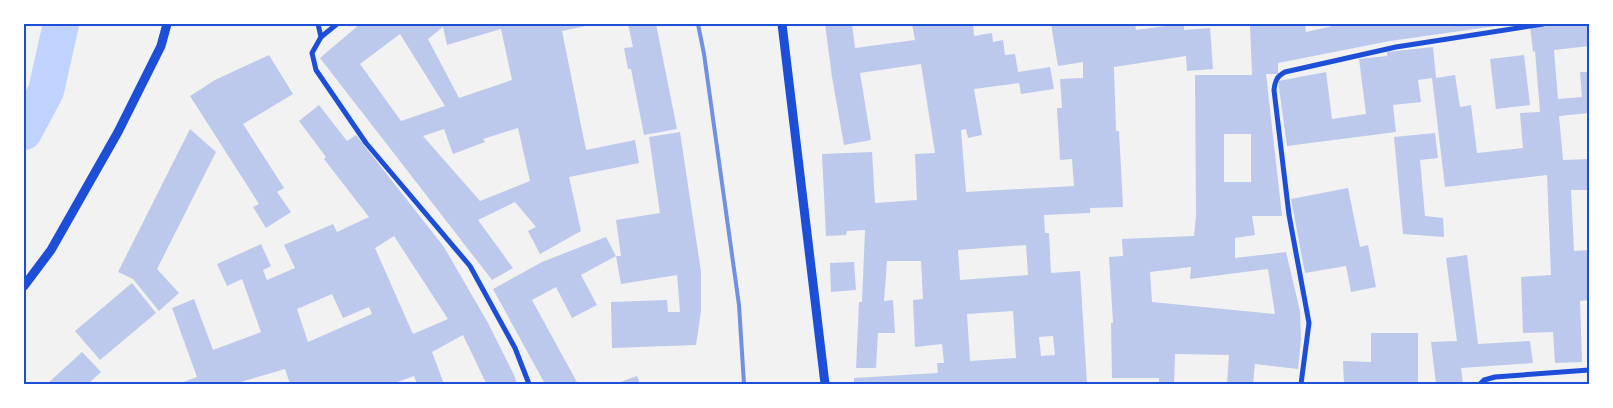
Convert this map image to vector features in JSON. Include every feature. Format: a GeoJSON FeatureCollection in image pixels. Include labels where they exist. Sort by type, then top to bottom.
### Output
{"type":"FeatureCollection","features":[{"type":"Feature","properties":{"kind":"street"},"geometry":{"type":"LineString","coordinates":[[318,24],[321,37]]}},
{"type":"Feature","properties":{"kind":"street"},"geometry":{"type":"LineString","coordinates":[[337,24],[321,37],[312,53],[316,70],[366,143],[470,266],[515,348],[529,384]]}},
{"type":"Feature","properties":{"kind":"street"},"geometry":{"type":"LineString","coordinates":[[782,24],[825,384]]}},
{"type":"Feature","properties":{"kind":"street"},"geometry":{"type":"LineString","coordinates":[[1302,384],[1308,323],[1289,215],[1274,90],[1278,76],[1285,72],[1396,47],[1542,24]]}},
{"type":"Feature","properties":{"kind":"street"},"geometry":{"type":"LineString","coordinates":[[24,286],[51,250],[118,132],[162,46],[167,25]]}},
{"type":"Feature","properties":{"kind":"street"},"geometry":{"type":"LineString","coordinates":[[1480,384],[1484,380],[1495,377],[1589,370]]}},
{"type":"Feature","properties":{"kind":"building"},"geometry":{"type":"Polygon","coordinates":[[[360,24],[595,24],[562,31],[586,150],[635,140],[639,163],[569,177],[581,231],[540,254],[528,231],[536,227],[515,202],[478,220],[513,268],[492,280],[320,58],[360,24]],[[443,27],[428,39],[459,98],[512,80],[501,29],[447,45],[443,27]],[[400,34],[360,64],[401,121],[445,106],[400,34]],[[518,128],[483,139],[485,142],[453,154],[444,129],[423,136],[480,201],[530,181],[518,128]]]}},
{"type":"Feature","properties":{"kind":"building"},"geometry":{"type":"Polygon","coordinates":[[[628,24],[656,24],[677,129],[644,135],[631,69],[628,69],[624,48],[633,47],[628,24]]]}},
{"type":"Feature","properties":{"kind":"building"},"geometry":{"type":"Polygon","coordinates":[[[825,24],[852,24],[855,48],[915,40],[912,24],[973,24],[974,36],[992,33],[993,42],[1003,40],[1005,55],[1015,54],[1018,72],[1050,67],[1054,89],[1021,94],[1019,83],[974,89],[982,135],[968,138],[966,129],[961,130],[966,192],[1074,186],[1072,159],[1060,160],[1057,108],[1062,108],[1060,79],[1083,78],[1083,62],[1058,66],[1051,24],[1135,24],[1136,30],[1181,24],[1184,24],[1184,30],[1210,28],[1213,69],[1187,71],[1186,56],[1114,67],[1116,131],[1119,131],[1123,207],[1090,208],[1090,213],[1044,215],[1045,233],[1049,233],[1051,273],[1080,271],[1087,384],[854,384],[854,378],[938,373],[937,363],[944,363],[942,344],[915,347],[913,300],[923,299],[921,261],[887,261],[884,301],[893,300],[895,333],[878,333],[876,368],[856,368],[859,302],[862,302],[865,230],[847,231],[846,235],[826,236],[822,154],[872,152],[875,203],[917,200],[915,154],[935,153],[921,64],[860,73],[871,140],[844,145],[825,24]],[[1026,245],[958,250],[960,280],[1028,275],[1026,245]],[[1013,311],[967,314],[970,361],[1016,358],[1013,311]],[[1053,336],[1039,337],[1041,356],[1055,355],[1053,336]]]}},
{"type":"Feature","properties":{"kind":"building"},"geometry":{"type":"Polygon","coordinates":[[[1250,24],[1305,24],[1306,32],[1341,24],[1503,25],[1390,41],[1278,63],[1278,74],[1266,74],[1282,216],[1252,216],[1255,235],[1235,238],[1235,258],[1286,252],[1300,311],[1301,339],[1298,369],[1255,364],[1253,384],[1227,384],[1229,355],[1175,354],[1174,384],[1159,384],[1159,378],[1112,378],[1111,323],[1113,323],[1109,257],[1123,256],[1122,239],[1194,236],[1196,216],[1195,75],[1252,75],[1250,24]],[[1224,134],[1224,182],[1251,182],[1251,134],[1224,134]],[[1191,267],[1150,272],[1152,302],[1275,314],[1268,269],[1190,279],[1191,267]]]}},
{"type":"Feature","properties":{"kind":"building"},"geometry":{"type":"Polygon","coordinates":[[[1589,24],[1589,46],[1554,50],[1558,99],[1582,97],[1580,72],[1589,72],[1589,113],[1559,116],[1563,160],[1589,159],[1589,190],[1571,190],[1574,251],[1589,250],[1589,300],[1580,301],[1582,362],[1555,363],[1553,332],[1523,333],[1521,277],[1551,275],[1547,175],[1445,187],[1432,78],[1418,80],[1421,102],[1393,105],[1396,132],[1287,146],[1278,81],[1326,72],[1332,119],[1366,114],[1359,59],[1387,56],[1387,52],[1433,47],[1436,78],[1455,75],[1460,107],[1471,105],[1477,153],[1523,148],[1520,113],[1540,112],[1535,51],[1533,52],[1530,26],[1589,24]]]}},
{"type":"Feature","properties":{"kind":"building"},"geometry":{"type":"Polygon","coordinates":[[[269,55],[293,94],[243,124],[284,188],[277,192],[291,212],[266,228],[253,207],[259,204],[190,96],[215,80],[269,55]]]}},
{"type":"Feature","properties":{"kind":"building"},"geometry":{"type":"Polygon","coordinates":[[[1524,55],[1530,105],[1496,109],[1490,59],[1524,55]]]}},
{"type":"Feature","properties":{"kind":"building"},"geometry":{"type":"Polygon","coordinates":[[[319,105],[347,141],[356,135],[444,247],[488,323],[517,384],[486,383],[463,335],[432,352],[444,384],[417,384],[414,376],[392,384],[290,384],[285,369],[234,384],[178,384],[197,377],[172,308],[194,299],[213,350],[261,332],[242,279],[227,286],[217,264],[261,244],[271,266],[263,270],[267,280],[295,268],[284,245],[333,224],[337,232],[369,217],[324,159],[326,157],[299,121],[319,105]],[[394,236],[375,248],[413,334],[448,319],[394,236]],[[332,294],[297,309],[308,342],[372,314],[369,307],[343,318],[332,294]]]}},
{"type":"Feature","properties":{"kind":"building"},"geometry":{"type":"Polygon","coordinates":[[[190,129],[216,152],[157,269],[179,293],[159,311],[133,279],[118,272],[190,129]]]}},
{"type":"Feature","properties":{"kind":"building"},"geometry":{"type":"Polygon","coordinates":[[[680,132],[701,272],[701,311],[696,345],[612,348],[611,302],[667,300],[668,312],[680,312],[677,275],[621,284],[616,256],[621,256],[616,220],[660,213],[649,137],[680,132]]]}},
{"type":"Feature","properties":{"kind":"building"},"geometry":{"type":"Polygon","coordinates":[[[1435,133],[1438,158],[1420,160],[1425,216],[1443,218],[1444,237],[1403,234],[1394,137],[1435,133]]]}},
{"type":"Feature","properties":{"kind":"building"},"geometry":{"type":"Polygon","coordinates":[[[1348,188],[1360,247],[1368,245],[1376,287],[1351,292],[1346,266],[1305,273],[1291,199],[1348,188]]]}},
{"type":"Feature","properties":{"kind":"building"},"geometry":{"type":"Polygon","coordinates":[[[606,237],[616,256],[581,275],[597,305],[572,318],[556,287],[532,300],[578,384],[545,384],[493,289],[542,262],[606,237]]]}},
{"type":"Feature","properties":{"kind":"building"},"geometry":{"type":"Polygon","coordinates":[[[1467,255],[1478,344],[1530,341],[1533,363],[1461,368],[1463,384],[1436,384],[1431,342],[1457,341],[1446,258],[1467,255]]]}},
{"type":"Feature","properties":{"kind":"building"},"geometry":{"type":"Polygon","coordinates":[[[854,262],[856,290],[831,292],[830,263],[854,262]]]}},
{"type":"Feature","properties":{"kind":"building"},"geometry":{"type":"Polygon","coordinates":[[[132,283],[156,313],[100,360],[75,331],[132,283]]]}},
{"type":"Feature","properties":{"kind":"building"},"geometry":{"type":"Polygon","coordinates":[[[1371,333],[1418,333],[1418,384],[1344,384],[1343,361],[1371,362],[1371,333]]]}},
{"type":"Feature","properties":{"kind":"building"},"geometry":{"type":"Polygon","coordinates":[[[82,352],[101,372],[88,384],[47,384],[82,352]]]}},
{"type":"Feature","properties":{"kind":"building"},"geometry":{"type":"Polygon","coordinates":[[[637,376],[640,384],[615,384],[637,376]]]}},
{"type":"Feature","properties":{"kind":"waterway"},"geometry":{"type":"LineString","coordinates":[[24,132],[46,91],[61,24]]}},
{"type":"Feature","properties":{"kind":"railway"},"geometry":{"type":"LineString","coordinates":[[698,24],[704,54],[739,305],[744,384]]}}]}
